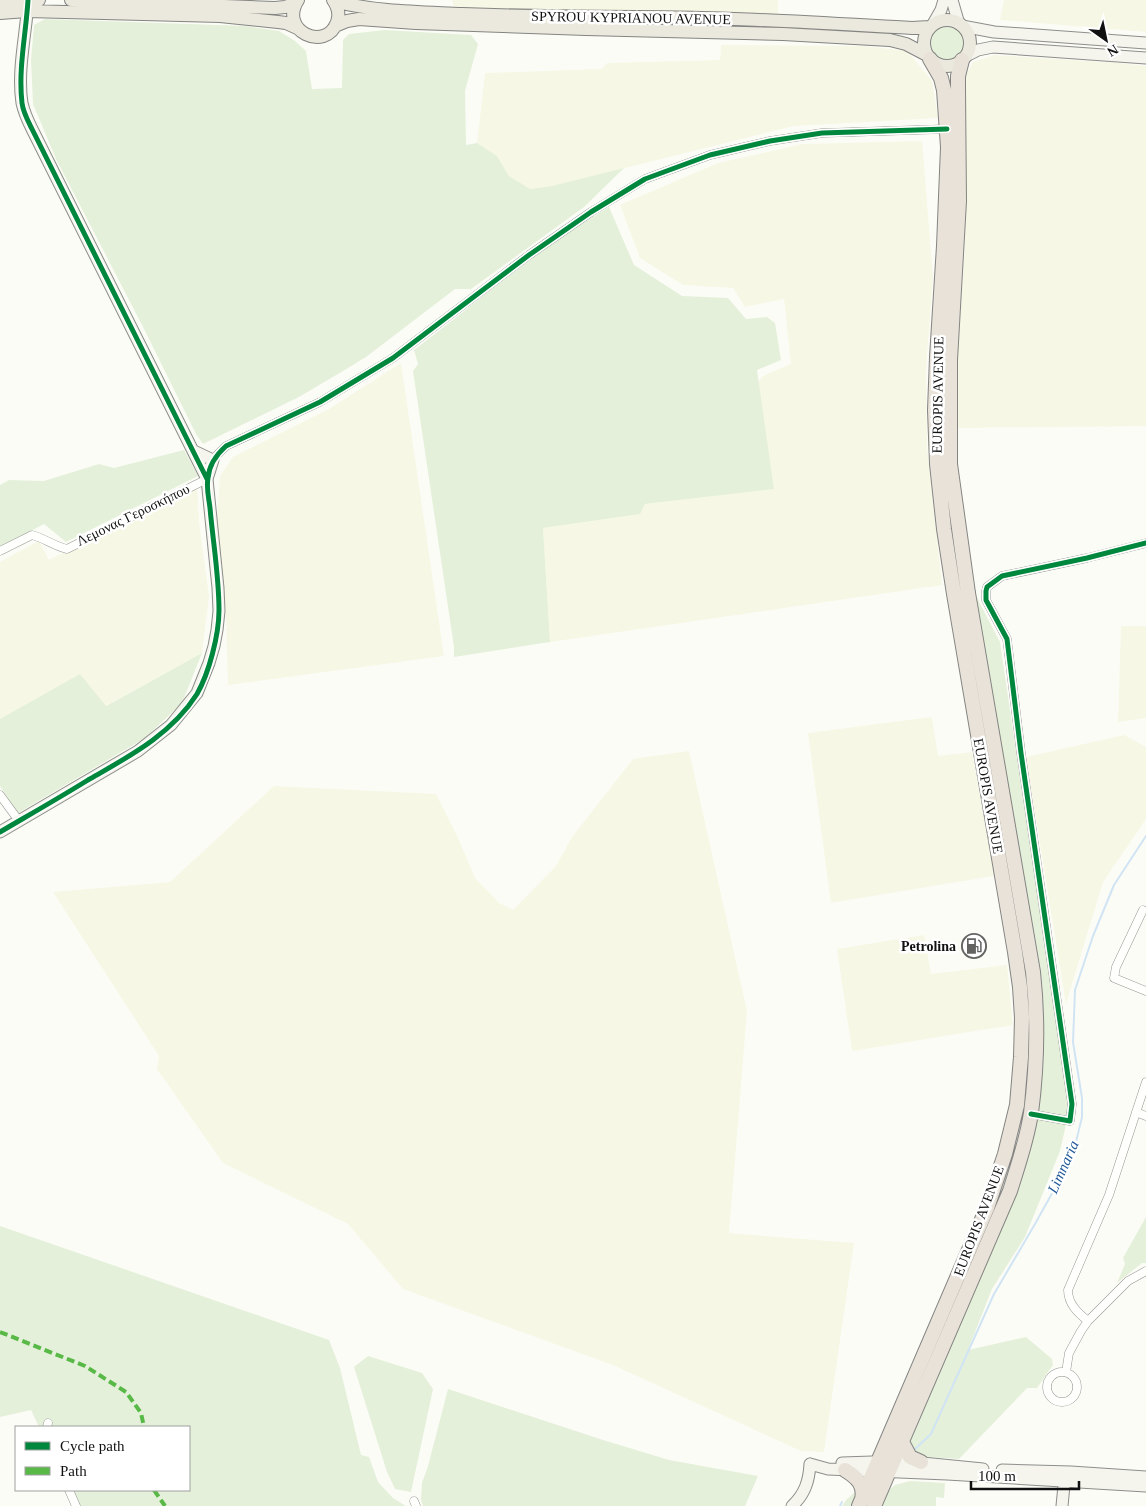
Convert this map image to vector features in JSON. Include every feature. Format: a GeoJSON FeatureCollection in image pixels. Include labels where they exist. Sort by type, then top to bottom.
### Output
{"type":"FeatureCollection","features":[{"type":"Feature","properties":{"kind":"highway","name":"EUROPIS AVENUE"},"geometry":{"type":"LineString","coordinates":[[865,1504],[876,1466],[987,1208],[1005,1154],[1017,1105],[1021,1057],[1022,1018],[1016,961],[954,594],[937,464],[935,410],[948,147],[944,90],[941,78],[928,57]]}},
{"type":"Feature","properties":{"kind":"highway","name":"EUROPIS AVENUE"},"geometry":{"type":"LineString","coordinates":[[865,1504],[891,1466],[1010,1191],[1031,1114],[1035,1069],[1036,1001],[1033,972],[968,593],[950,464],[950,360],[959,201],[958,76],[964,58]]}},
{"type":"Feature","properties":{"kind":"highway"},"geometry":{"type":"LineString","coordinates":[[902,1442],[910,1457],[921,1462]]}},
{"type":"Feature","properties":{"kind":"highway"},"geometry":{"type":"LineString","coordinates":[[845,1470],[854,1476],[862,1486],[865,1504]]}},
{"type":"Feature","properties":{"kind":"main road"},"geometry":{"type":"LineString","coordinates":[[0,13],[28,6],[39,0]]}},
{"type":"Feature","properties":{"kind":"main road"},"geometry":{"type":"LineString","coordinates":[[71,0],[275,8],[285,7],[297,1]]}},
{"type":"Feature","properties":{"kind":"main road"},"geometry":{"type":"LineString","coordinates":[[334,0],[338,13],[335,26]]}},
{"type":"Feature","properties":{"kind":"main road","name":"SPYROU KYPRIANOU AVENUE"},"geometry":{"type":"LineString","coordinates":[[334,0],[360,6],[407,12],[555,17],[792,21],[912,28],[931,26]]}},
{"type":"Feature","properties":{"kind":"main road"},"geometry":{"type":"LineString","coordinates":[[944,0],[941,10],[924,40],[924,48],[928,57],[940,65],[946,66],[957,63],[978,50],[993,47],[1146,58]]}},
{"type":"Feature","properties":{"kind":"main road"},"geometry":{"type":"LineString","coordinates":[[952,0],[961,25],[970,40],[968,51],[964,58]]}},
{"type":"Feature","properties":{"kind":"main road"},"geometry":{"type":"LineString","coordinates":[[297,1],[293,16],[298,28]]}},
{"type":"Feature","properties":{"kind":"main road"},"geometry":{"type":"LineString","coordinates":[[0,2],[28,6],[220,16],[283,23],[298,28]]}},
{"type":"Feature","properties":{"kind":"main road"},"geometry":{"type":"LineString","coordinates":[[28,6],[22,79],[22,104],[32,129],[208,479]]}},
{"type":"Feature","properties":{"kind":"main road","name":"SPYROU KYPRIANOU AVENUE"},"geometry":{"type":"LineString","coordinates":[[298,28],[306,35],[316,37],[327,34],[335,26],[353,20],[783,34],[890,40],[906,44],[928,57]]}},
{"type":"Feature","properties":{"kind":"main road"},"geometry":{"type":"LineString","coordinates":[[931,26],[946,20],[994,32],[1146,43]]}},
{"type":"Feature","properties":{"kind":"main road"},"geometry":{"type":"LineString","coordinates":[[0,832],[138,751],[171,726],[197,693],[214,646],[218,630],[219,611],[208,479],[213,460],[194,451]]}},
{"type":"Feature","properties":{"kind":"main road"},"geometry":{"type":"LineString","coordinates":[[810,1464],[891,1466],[921,1462],[1068,1477],[1145,1479]]}},
{"type":"Feature","properties":{"kind":"main road"},"geometry":{"type":"LineString","coordinates":[[810,1464],[824,1469],[845,1470],[876,1466]]}},
{"type":"Feature","properties":{"kind":"main road"},"geometry":{"type":"LineString","coordinates":[[792,1506],[806,1488],[810,1464]]}},
{"type":"Feature","properties":{"kind":"main road"},"geometry":{"type":"LineString","coordinates":[[891,1466],[947,1474],[1050,1481],[1068,1477]]}},
{"type":"Feature","properties":{"kind":"main road"},"geometry":{"type":"LineString","coordinates":[[1061,1506],[1068,1477]]}},
{"type":"Feature","properties":{"kind":"main road"},"geometry":{"type":"LineString","coordinates":[[1068,1477],[1068,1506]]}},
{"type":"Feature","properties":{"kind":"main road"},"geometry":{"type":"LineString","coordinates":[[1050,1481],[1058,1493],[1061,1506]]}},
{"type":"Feature","properties":{"kind":"street"},"geometry":{"type":"LineString","coordinates":[[213,460],[226,446],[320,402],[393,358],[529,255],[591,212],[645,179],[710,155],[778,139],[822,132],[947,130]]}},
{"type":"Feature","properties":{"kind":"street","name":"Λεμονας Γεροσκήπου"},"geometry":{"type":"LineString","coordinates":[[0,551],[32,534],[56,546],[67,549],[208,479]]}},
{"type":"Feature","properties":{"kind":"street"},"geometry":{"type":"LineString","coordinates":[[1031,1114],[1070,1121],[1072,1104],[1021,753],[1007,639],[986,600],[987,586],[1002,576],[1146,543]]}},
{"type":"Feature","properties":{"kind":"street"},"geometry":{"type":"LineString","coordinates":[[0,794],[19,821]]}},
{"type":"Feature","properties":{"kind":"street"},"geometry":{"type":"LineString","coordinates":[[1143,910],[1116,967],[1114,978],[1146,991]]}},
{"type":"Feature","properties":{"kind":"street"},"geometry":{"type":"LineString","coordinates":[[1088,1321],[1070,1303],[1068,1290],[1109,1195],[1146,1082]]}},
{"type":"Feature","properties":{"kind":"street"},"geometry":{"type":"LineString","coordinates":[[1136,1112],[1146,1116]]}},
{"type":"Feature","properties":{"kind":"street"},"geometry":{"type":"LineString","coordinates":[[1066,1372],[1069,1353],[1080,1331],[1128,1281],[1146,1271]]}},
{"type":"Feature","properties":{"kind":"street"},"geometry":{"type":"LineString","coordinates":[[1066,1372],[1076,1380],[1077,1390],[1070,1400],[1058,1401],[1049,1394],[1047,1383],[1054,1374],[1066,1372]]}},
{"type":"Feature","properties":{"kind":"street"},"geometry":{"type":"LineString","coordinates":[[69,1491],[76,1506]]}},
{"type":"Feature","properties":{"kind":"green space"},"geometry":{"type":"Polygon","coordinates":[[[452,0],[778,0],[778,15],[454,8],[452,0]]]}},
{"type":"Feature","properties":{"kind":"green space"},"geometry":{"type":"Polygon","coordinates":[[[1004,0],[1146,0],[1146,32],[1000,20],[1004,0]]]}},
{"type":"Feature","properties":{"kind":"green space"},"geometry":{"type":"Polygon","coordinates":[[[45,19],[246,26],[279,31],[306,51],[312,89],[342,88],[343,40],[349,34],[385,30],[471,35],[478,44],[465,91],[466,145],[477,143],[497,156],[509,176],[530,189],[552,186],[624,168],[584,207],[471,289],[455,289],[366,357],[299,397],[203,444],[196,434],[56,159],[33,104],[31,60],[34,25],[45,19]]]}},
{"type":"Feature","properties":{"kind":"green space"},"geometry":{"type":"Polygon","coordinates":[[[947,26],[954,27],[959,31],[963,36],[963,50],[959,55],[954,59],[947,60],[940,59],[935,55],[931,50],[930,43],[931,36],[935,31],[940,27],[947,26]]]}},
{"type":"Feature","properties":{"kind":"green space"},"geometry":{"type":"Polygon","coordinates":[[[721,45],[864,46],[907,51],[932,81],[938,118],[794,126],[552,186],[530,189],[509,176],[497,156],[477,143],[485,73],[602,69],[607,63],[720,60],[721,45]]]}},
{"type":"Feature","properties":{"kind":"green space"},"geometry":{"type":"Polygon","coordinates":[[[994,55],[1146,66],[1146,426],[958,428],[955,387],[965,247],[966,154],[964,79],[973,62],[994,55]]]}},
{"type":"Feature","properties":{"kind":"green space"},"geometry":{"type":"Polygon","coordinates":[[[922,141],[933,277],[926,369],[927,447],[942,585],[550,642],[543,528],[640,514],[645,504],[774,489],[758,382],[763,376],[791,364],[784,299],[745,307],[733,288],[683,285],[640,258],[620,205],[718,163],[803,144],[922,141]]]}},
{"type":"Feature","properties":{"kind":"green space"},"geometry":{"type":"Polygon","coordinates":[[[609,207],[634,265],[682,296],[728,298],[746,319],[767,317],[775,323],[781,360],[757,370],[774,489],[645,504],[640,514],[543,528],[550,642],[454,657],[413,371],[418,364],[414,350],[534,257],[609,207]]]}},
{"type":"Feature","properties":{"kind":"green space"},"geometry":{"type":"Polygon","coordinates":[[[401,363],[444,656],[228,685],[226,614],[216,537],[220,476],[233,457],[329,409],[401,363]]]}},
{"type":"Feature","properties":{"kind":"green space"},"geometry":{"type":"Polygon","coordinates":[[[184,450],[198,476],[66,542],[44,524],[0,547],[0,485],[9,480],[44,481],[99,464],[114,468],[184,450]]]}},
{"type":"Feature","properties":{"kind":"green space"},"geometry":{"type":"Polygon","coordinates":[[[197,484],[199,522],[209,597],[202,653],[105,706],[0,719],[0,562],[39,541],[49,560],[197,484]]]}},
{"type":"Feature","properties":{"kind":"green space"},"geometry":{"type":"Polygon","coordinates":[[[975,594],[1000,642],[1070,1107],[1060,1151],[1025,1237],[992,1289],[968,1350],[1026,1337],[1052,1359],[1053,1365],[1037,1388],[1027,1388],[959,1459],[913,1456],[907,1444],[1031,1137],[1038,998],[975,594]]]}},
{"type":"Feature","properties":{"kind":"green space"},"geometry":{"type":"Polygon","coordinates":[[[1121,626],[1146,626],[1146,718],[1118,722],[1121,626]]]}},
{"type":"Feature","properties":{"kind":"green space"},"geometry":{"type":"Polygon","coordinates":[[[202,653],[182,703],[145,738],[18,813],[0,786],[0,719],[80,674],[106,706],[202,653]]]}},
{"type":"Feature","properties":{"kind":"green space"},"geometry":{"type":"Polygon","coordinates":[[[932,717],[938,756],[972,752],[994,876],[831,903],[808,733],[932,717]]]}},
{"type":"Feature","properties":{"kind":"green space"},"geometry":{"type":"Polygon","coordinates":[[[1124,735],[1146,747],[1146,819],[1103,882],[1066,1004],[1026,757],[1124,735]]]}},
{"type":"Feature","properties":{"kind":"green space"},"geometry":{"type":"Polygon","coordinates":[[[689,751],[747,1011],[729,1233],[854,1243],[824,1452],[801,1451],[613,1365],[403,1289],[348,1224],[223,1163],[157,1069],[159,1056],[53,892],[170,882],[274,786],[436,794],[475,878],[499,903],[513,910],[556,866],[572,837],[633,759],[689,751]]]}},
{"type":"Feature","properties":{"kind":"green space"},"geometry":{"type":"Polygon","coordinates":[[[924,935],[931,974],[1007,965],[1013,1025],[852,1051],[837,949],[924,935]]]}},
{"type":"Feature","properties":{"kind":"green space"},"geometry":{"type":"Polygon","coordinates":[[[1146,1217],[1146,1263],[1142,1263],[1117,1283],[1125,1264],[1123,1258],[1146,1217]]]}},
{"type":"Feature","properties":{"kind":"green space"},"geometry":{"type":"Polygon","coordinates":[[[0,1226],[329,1340],[340,1368],[361,1455],[369,1457],[378,1482],[393,1498],[406,1506],[72,1506],[65,1491],[190,1491],[190,1426],[39,1426],[31,1410],[0,1417],[0,1226]]]}},
{"type":"Feature","properties":{"kind":"green space"},"geometry":{"type":"Polygon","coordinates":[[[368,1356],[422,1373],[433,1389],[411,1492],[395,1489],[387,1472],[354,1367],[368,1356]]]}},
{"type":"Feature","properties":{"kind":"green space"},"geometry":{"type":"Polygon","coordinates":[[[448,1389],[669,1460],[758,1476],[745,1506],[423,1506],[421,1500],[422,1483],[448,1389]]]}},
{"type":"Feature","properties":{"kind":"green space"},"geometry":{"type":"Polygon","coordinates":[[[910,1481],[945,1483],[944,1498],[936,1497],[936,1506],[842,1506],[855,1492],[884,1494],[895,1485],[910,1481]]]}},
{"type":"Feature","properties":{"kind":"waterway","name":"Limnaria"},"geometry":{"type":"LineString","coordinates":[[914,1450],[931,1434],[994,1294],[1065,1170],[1076,1142],[1082,1117],[1082,1098],[1073,1042],[1075,990],[1093,936],[1114,885],[1146,836]]}},
{"type":"Feature","properties":{"kind":"waterway","name":"Limnaria"},"geometry":{"type":"LineString","coordinates":[[840,1506],[842,1502]]}},
{"type":"Feature","properties":{"kind":"marked path"},"geometry":{"type":"LineString","coordinates":[[0,1332],[85,1366],[126,1392],[141,1413],[144,1426]]}},
{"type":"Feature","properties":{"kind":"marked path"},"geometry":{"type":"LineString","coordinates":[[155,1491],[165,1506]]}},
{"type":"Feature","properties":{"kind":"cycle path"},"geometry":{"type":"LineString","coordinates":[[28,0],[21,77],[22,103],[25,113],[207,479]]}},
{"type":"Feature","properties":{"kind":"cycle path"},"geometry":{"type":"LineString","coordinates":[[0,832],[148,744],[175,722],[197,694],[209,665],[219,620],[218,584],[207,482],[211,465],[226,446],[320,402],[393,358],[529,255],[591,212],[645,179],[710,155],[770,141],[822,133],[947,129]]}},
{"type":"Feature","properties":{"kind":"cycle path"},"geometry":{"type":"LineString","coordinates":[[1031,1114],[1070,1121],[1072,1104],[1021,753],[1007,639],[986,600],[986,591],[987,587],[1002,576],[1146,543]]}},
{"type":"Feature","properties":{"kind":"place","name":"Petrolina"},"geometry":{"type":"Point","coordinates":[974,946]}}]}
